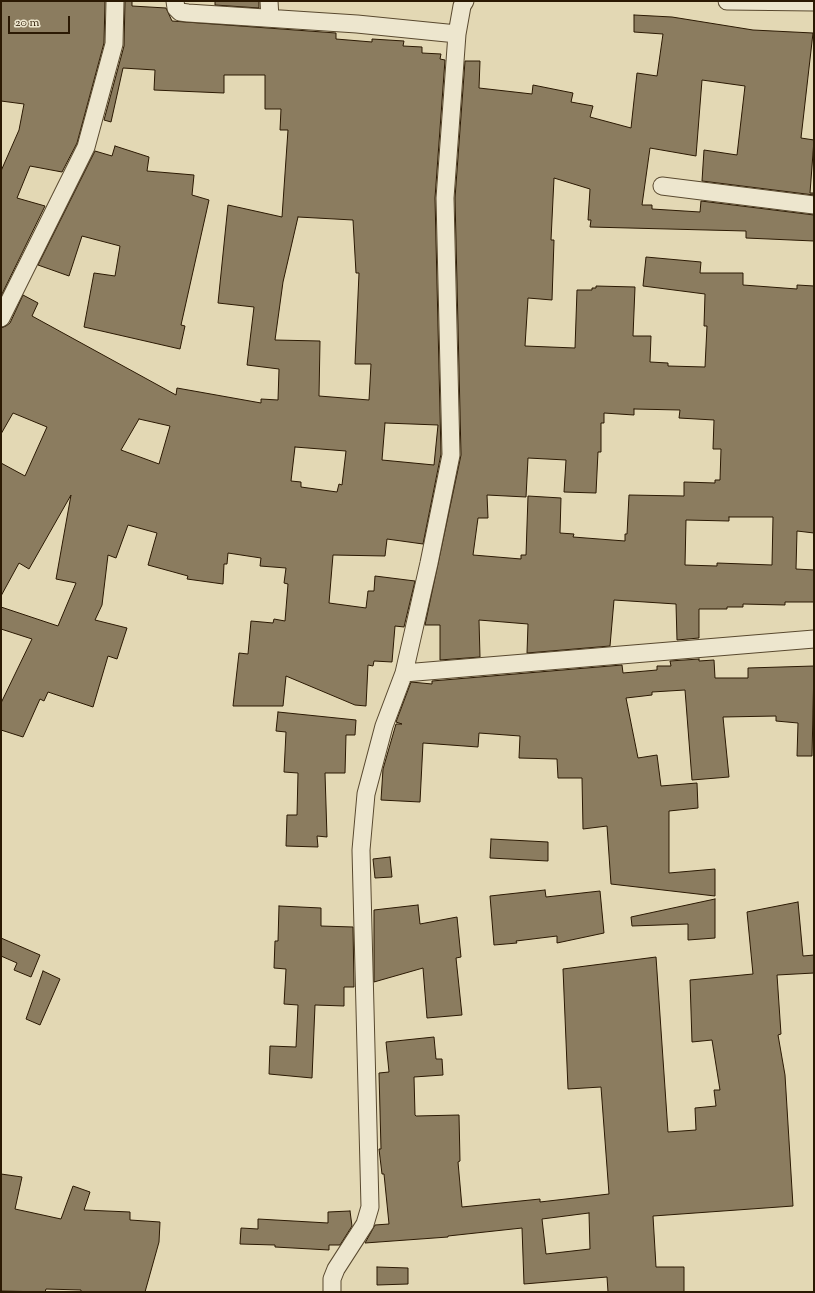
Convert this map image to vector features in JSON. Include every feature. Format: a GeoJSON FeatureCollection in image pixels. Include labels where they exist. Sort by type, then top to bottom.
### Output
{"type":"FeatureCollection","features":[{"type":"Feature","properties":{"kind":"street"},"geometry":{"type":"LineString","coordinates":[[1,318],[86,147],[114,44],[115,1]]}},
{"type":"Feature","properties":{"kind":"street"},"geometry":{"type":"LineString","coordinates":[[175,1],[176,8],[180,12],[458,34]]}},
{"type":"Feature","properties":{"kind":"street"},"geometry":{"type":"LineString","coordinates":[[269,1],[270,18]]}},
{"type":"Feature","properties":{"kind":"street"},"geometry":{"type":"LineString","coordinates":[[332,1292],[332,1279],[336,1270],[365,1224],[370,1207],[361,850],[366,794],[384,726],[404,673],[429,563],[451,455],[445,198],[458,34],[462,6],[465,1]]}},
{"type":"Feature","properties":{"kind":"street"},"geometry":{"type":"LineString","coordinates":[[727,1],[814,2]]}},
{"type":"Feature","properties":{"kind":"street"},"geometry":{"type":"LineString","coordinates":[[662,186],[814,205]]}},
{"type":"Feature","properties":{"kind":"street"},"geometry":{"type":"LineString","coordinates":[[404,673],[814,639]]}},
{"type":"Feature","properties":{"kind":"building"},"geometry":{"type":"Polygon","coordinates":[[[1,1],[105,1],[104,43],[77,143],[62,172],[30,166],[17,198],[45,206],[1,296],[1,171],[19,130],[24,104],[1,101],[1,1]]]}},
{"type":"Feature","properties":{"kind":"building"},"geometry":{"type":"Polygon","coordinates":[[[125,1],[132,1],[132,6],[166,8],[172,21],[336,33],[336,39],[372,42],[372,39],[404,41],[403,46],[422,47],[422,53],[441,54],[440,59],[445,60],[435,198],[441,454],[423,544],[387,539],[385,556],[333,555],[329,603],[366,608],[368,591],[374,591],[375,576],[415,581],[404,627],[395,626],[392,662],[374,661],[373,666],[368,665],[366,706],[355,705],[286,676],[283,706],[233,706],[239,653],[248,654],[251,621],[273,623],[274,619],[285,621],[288,584],[284,583],[286,568],[260,566],[261,558],[228,553],[227,564],[224,564],[223,584],[187,579],[188,576],[148,565],[157,533],[128,525],[116,558],[108,555],[102,605],[95,620],[127,628],[117,659],[108,656],[93,707],[48,692],[44,701],[40,699],[23,737],[1,730],[1,703],[32,639],[1,629],[1,607],[58,626],[76,583],[56,579],[71,495],[29,569],[19,563],[1,596],[1,463],[25,476],[47,427],[13,413],[1,434],[1,328],[10,323],[23,295],[38,303],[32,316],[176,395],[177,388],[261,403],[261,399],[278,400],[279,369],[247,365],[254,307],[218,303],[228,205],[282,217],[288,130],[280,130],[281,109],[265,109],[265,75],[224,75],[224,93],[154,90],[155,70],[123,68],[111,122],[104,120],[124,46],[125,1]],[[298,217],[283,282],[275,340],[320,341],[319,396],[369,400],[371,364],[355,364],[359,273],[356,273],[353,220],[298,217]],[[139,419],[121,450],[159,464],[170,426],[139,419]],[[385,423],[382,460],[434,465],[438,425],[385,423]],[[295,447],[291,481],[301,482],[301,487],[337,492],[339,484],[342,485],[346,451],[295,447]]]}},
{"type":"Feature","properties":{"kind":"building"},"geometry":{"type":"Polygon","coordinates":[[[215,1],[259,1],[259,8],[215,5],[215,1]]]}},
{"type":"Feature","properties":{"kind":"building"},"geometry":{"type":"Polygon","coordinates":[[[634,15],[672,17],[753,30],[813,33],[801,138],[814,140],[810,193],[814,193],[814,195],[702,181],[704,150],[737,155],[745,86],[702,80],[696,156],[650,148],[642,205],[652,205],[652,209],[700,212],[701,201],[814,215],[814,241],[746,238],[746,231],[590,227],[591,220],[588,220],[590,189],[554,178],[551,240],[554,240],[552,300],[528,298],[525,346],[575,348],[577,290],[592,290],[592,288],[596,288],[596,286],[635,287],[633,336],[651,336],[650,362],[668,363],[668,366],[705,367],[707,326],[704,326],[705,294],[643,286],[646,257],[701,262],[700,273],[743,273],[743,285],[797,289],[797,285],[814,286],[814,533],[797,531],[796,569],[814,570],[814,602],[785,602],[785,605],[743,604],[743,607],[727,607],[727,609],[699,609],[699,638],[677,640],[676,604],[614,600],[610,646],[527,653],[528,624],[479,620],[480,657],[440,660],[440,625],[425,625],[461,455],[455,198],[465,61],[480,61],[479,88],[532,94],[533,85],[573,93],[571,102],[593,106],[590,117],[631,128],[637,73],[657,76],[663,34],[634,32],[634,15]],[[634,409],[634,415],[604,413],[604,423],[601,423],[601,452],[598,452],[596,493],[564,492],[566,460],[528,458],[526,497],[487,495],[488,518],[478,518],[473,555],[521,559],[521,555],[526,555],[528,496],[561,498],[560,533],[574,534],[573,537],[625,541],[625,534],[627,534],[629,495],[684,496],[684,482],[715,483],[715,480],[720,480],[721,449],[713,449],[714,420],[679,418],[680,410],[634,409]],[[729,517],[729,521],[686,520],[685,565],[717,566],[717,563],[772,565],[773,517],[729,517]]]}},
{"type":"Feature","properties":{"kind":"building"},"geometry":{"type":"Polygon","coordinates":[[[115,146],[149,157],[147,171],[194,175],[192,195],[209,200],[181,325],[185,326],[180,349],[84,327],[94,273],[115,276],[120,246],[82,236],[69,276],[38,265],[95,151],[112,156],[115,146]]]}},
{"type":"Feature","properties":{"kind":"building"},"geometry":{"type":"Polygon","coordinates":[[[699,659],[699,661],[714,660],[715,678],[748,678],[748,668],[814,666],[812,756],[797,756],[798,723],[776,721],[776,716],[723,717],[729,777],[692,780],[685,690],[652,692],[652,695],[626,698],[638,758],[657,755],[661,786],[697,783],[698,808],[669,811],[669,873],[715,869],[715,896],[611,884],[607,826],[583,829],[582,778],[558,778],[557,759],[519,758],[520,736],[479,733],[478,747],[423,743],[420,802],[381,800],[383,769],[396,724],[402,724],[396,722],[411,682],[432,684],[432,681],[622,665],[623,673],[657,670],[657,666],[671,666],[670,661],[699,659]]]}},
{"type":"Feature","properties":{"kind":"building"},"geometry":{"type":"Polygon","coordinates":[[[278,712],[356,720],[355,735],[346,735],[345,773],[325,773],[327,837],[317,836],[318,847],[286,846],[287,815],[297,815],[298,773],[284,772],[286,732],[276,731],[278,712]]]}},
{"type":"Feature","properties":{"kind":"building"},"geometry":{"type":"Polygon","coordinates":[[[491,839],[548,842],[548,861],[490,858],[491,839]]]}},
{"type":"Feature","properties":{"kind":"building"},"geometry":{"type":"Polygon","coordinates":[[[390,857],[392,877],[375,878],[373,859],[390,857]]]}},
{"type":"Feature","properties":{"kind":"building"},"geometry":{"type":"Polygon","coordinates":[[[545,890],[546,897],[600,891],[604,933],[557,943],[557,936],[516,941],[517,943],[494,945],[490,896],[545,890]]]}},
{"type":"Feature","properties":{"kind":"building"},"geometry":{"type":"Polygon","coordinates":[[[715,899],[715,938],[688,940],[688,924],[632,926],[631,917],[715,899]]]}},
{"type":"Feature","properties":{"kind":"building"},"geometry":{"type":"Polygon","coordinates":[[[798,902],[803,956],[814,955],[814,973],[777,975],[781,1034],[778,1035],[785,1075],[793,1206],[653,1216],[656,1267],[684,1267],[684,1292],[608,1292],[607,1277],[524,1284],[522,1228],[448,1237],[365,1243],[375,1225],[389,1224],[384,1174],[382,1174],[379,1149],[381,1149],[379,1073],[389,1072],[386,1042],[434,1037],[436,1059],[442,1059],[443,1075],[414,1077],[415,1115],[459,1115],[460,1161],[458,1162],[462,1207],[540,1199],[540,1202],[609,1194],[601,1087],[568,1089],[563,969],[656,957],[668,1132],[696,1130],[695,1108],[716,1106],[714,1090],[720,1090],[712,1040],[692,1042],[690,980],[753,974],[747,912],[798,902]],[[589,1213],[542,1219],[546,1254],[590,1249],[589,1213]]]}},
{"type":"Feature","properties":{"kind":"building"},"geometry":{"type":"Polygon","coordinates":[[[418,905],[420,924],[457,917],[461,957],[456,958],[462,1015],[427,1018],[423,968],[374,982],[374,910],[418,905]]]}},
{"type":"Feature","properties":{"kind":"building"},"geometry":{"type":"Polygon","coordinates":[[[279,906],[321,908],[321,926],[353,927],[354,987],[344,987],[344,1006],[315,1005],[312,1078],[269,1074],[270,1046],[296,1047],[298,1005],[284,1004],[286,969],[274,968],[275,941],[278,941],[279,906]]]}},
{"type":"Feature","properties":{"kind":"building"},"geometry":{"type":"Polygon","coordinates":[[[1,938],[40,955],[31,977],[14,970],[17,963],[1,956],[1,938]]]}},
{"type":"Feature","properties":{"kind":"building"},"geometry":{"type":"Polygon","coordinates":[[[43,971],[60,979],[40,1025],[26,1019],[43,971]]]}},
{"type":"Feature","properties":{"kind":"building"},"geometry":{"type":"Polygon","coordinates":[[[1,1174],[22,1177],[15,1209],[61,1219],[73,1186],[90,1192],[84,1210],[130,1212],[130,1220],[160,1222],[159,1242],[145,1292],[81,1292],[81,1290],[46,1289],[45,1292],[1,1291],[1,1174]]]}},
{"type":"Feature","properties":{"kind":"building"},"geometry":{"type":"Polygon","coordinates":[[[350,1211],[352,1226],[340,1245],[329,1245],[329,1250],[275,1247],[275,1245],[240,1244],[241,1228],[258,1229],[258,1219],[328,1223],[328,1212],[350,1211]]]}},
{"type":"Feature","properties":{"kind":"building"},"geometry":{"type":"Polygon","coordinates":[[[377,1267],[408,1268],[408,1284],[377,1285],[377,1267]]]}}]}
